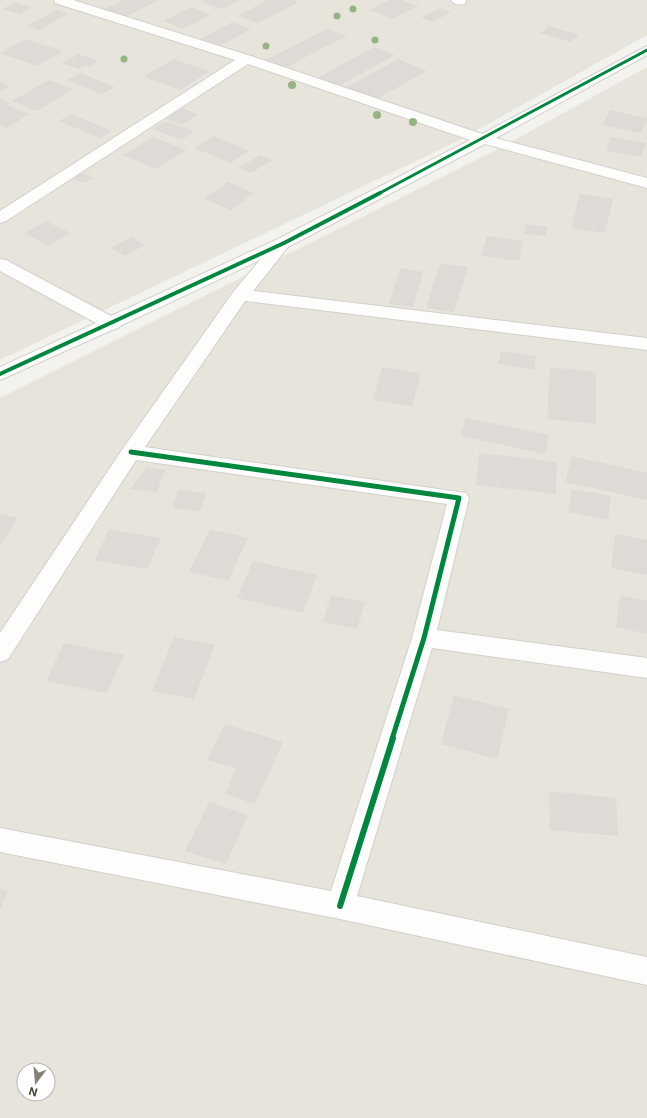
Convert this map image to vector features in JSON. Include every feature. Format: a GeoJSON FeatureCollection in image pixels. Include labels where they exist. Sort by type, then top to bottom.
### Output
{"type":"FeatureCollection","features":[{"type":"Feature","properties":{"kind":"street"},"geometry":{"type":"LineString","coordinates":[[60,0],[246,59],[483,139],[647,183]]}},
{"type":"Feature","properties":{"kind":"street"},"geometry":{"type":"LineString","coordinates":[[0,374],[112,324],[284,243],[483,139],[647,50]]}},
{"type":"Feature","properties":{"kind":"street"},"geometry":{"type":"LineString","coordinates":[[0,218],[246,59]]}},
{"type":"Feature","properties":{"kind":"street"},"geometry":{"type":"LineString","coordinates":[[0,652],[131,452],[240,295],[284,243]]}},
{"type":"Feature","properties":{"kind":"street"},"geometry":{"type":"LineString","coordinates":[[0,264],[112,324]]}},
{"type":"Feature","properties":{"kind":"street"},"geometry":{"type":"LineString","coordinates":[[240,295],[647,344]]}},
{"type":"Feature","properties":{"kind":"street"},"geometry":{"type":"LineString","coordinates":[[131,452],[459,498],[424,638],[340,906]]}},
{"type":"Feature","properties":{"kind":"street"},"geometry":{"type":"LineString","coordinates":[[424,638],[647,668]]}},
{"type":"Feature","properties":{"kind":"street"},"geometry":{"type":"LineString","coordinates":[[0,840],[340,906],[647,971]]}},
{"type":"Feature","properties":{"kind":"shaded area"},"geometry":{"type":"Polygon","coordinates":[[[0,0],[647,0],[647,35],[458,141],[0,360],[0,0]]]}},
{"type":"Feature","properties":{"kind":"shaded area"},"geometry":{"type":"Polygon","coordinates":[[[647,67],[647,1118],[0,1118],[0,398],[498,149],[647,67]]]}},
{"type":"Feature","properties":{"kind":"building"},"geometry":{"type":"Polygon","coordinates":[[[123,0],[159,0],[123,18],[102,10],[123,0]]]}},
{"type":"Feature","properties":{"kind":"building"},"geometry":{"type":"Polygon","coordinates":[[[204,0],[240,0],[223,9],[201,2],[204,0]]]}},
{"type":"Feature","properties":{"kind":"building"},"geometry":{"type":"Polygon","coordinates":[[[267,0],[294,0],[299,2],[258,23],[238,16],[267,0]]]}},
{"type":"Feature","properties":{"kind":"building"},"geometry":{"type":"Polygon","coordinates":[[[390,0],[402,0],[418,6],[392,19],[369,10],[390,0]]]}},
{"type":"Feature","properties":{"kind":"building"},"geometry":{"type":"Polygon","coordinates":[[[15,2],[32,7],[20,14],[3,9],[15,2]]]}},
{"type":"Feature","properties":{"kind":"building"},"geometry":{"type":"Polygon","coordinates":[[[191,7],[211,15],[183,29],[164,21],[191,7]]]}},
{"type":"Feature","properties":{"kind":"building"},"geometry":{"type":"Polygon","coordinates":[[[439,8],[451,12],[433,22],[421,18],[439,8]]]}},
{"type":"Feature","properties":{"kind":"building"},"geometry":{"type":"Polygon","coordinates":[[[56,10],[68,14],[39,30],[27,26],[56,10]]]}},
{"type":"Feature","properties":{"kind":"building"},"geometry":{"type":"Polygon","coordinates":[[[232,22],[251,29],[218,47],[199,40],[232,22]]]}},
{"type":"Feature","properties":{"kind":"building"},"geometry":{"type":"Polygon","coordinates":[[[549,26],[579,35],[570,42],[540,33],[549,26]]]}},
{"type":"Feature","properties":{"kind":"building"},"geometry":{"type":"Polygon","coordinates":[[[327,29],[346,36],[283,69],[264,61],[327,29]]]}},
{"type":"Feature","properties":{"kind":"building"},"geometry":{"type":"Polygon","coordinates":[[[25,39],[63,51],[37,66],[0,53],[25,39]]]}},
{"type":"Feature","properties":{"kind":"building"},"geometry":{"type":"Polygon","coordinates":[[[374,47],[395,55],[337,87],[317,78],[374,47]]]}},
{"type":"Feature","properties":{"kind":"building"},"geometry":{"type":"Polygon","coordinates":[[[78,54],[99,61],[89,67],[86,65],[79,69],[61,63],[78,54]]]}},
{"type":"Feature","properties":{"kind":"building"},"geometry":{"type":"Polygon","coordinates":[[[173,59],[210,71],[180,90],[143,77],[173,59]]]}},
{"type":"Feature","properties":{"kind":"building"},"geometry":{"type":"Polygon","coordinates":[[[398,59],[427,71],[373,101],[344,89],[398,59]]]}},
{"type":"Feature","properties":{"kind":"building"},"geometry":{"type":"Polygon","coordinates":[[[81,73],[115,87],[102,94],[67,80],[81,73]]]}},
{"type":"Feature","properties":{"kind":"building"},"geometry":{"type":"Polygon","coordinates":[[[49,80],[74,89],[37,111],[12,101],[49,80]]]}},
{"type":"Feature","properties":{"kind":"building"},"geometry":{"type":"Polygon","coordinates":[[[0,82],[10,86],[0,92],[0,82]]]}},
{"type":"Feature","properties":{"kind":"building"},"geometry":{"type":"Polygon","coordinates":[[[0,99],[10,103],[6,105],[30,114],[7,128],[0,125],[0,99]]]}},
{"type":"Feature","properties":{"kind":"building"},"geometry":{"type":"Polygon","coordinates":[[[183,108],[198,114],[182,125],[166,119],[183,108]]]}},
{"type":"Feature","properties":{"kind":"building"},"geometry":{"type":"Polygon","coordinates":[[[611,110],[647,118],[647,120],[640,133],[602,125],[611,110]]]}},
{"type":"Feature","properties":{"kind":"building"},"geometry":{"type":"Polygon","coordinates":[[[71,114],[112,131],[100,138],[59,121],[71,114]]]}},
{"type":"Feature","properties":{"kind":"building"},"geometry":{"type":"Polygon","coordinates":[[[166,121],[194,131],[182,140],[153,129],[166,121]]]}},
{"type":"Feature","properties":{"kind":"building"},"geometry":{"type":"Polygon","coordinates":[[[213,136],[249,151],[231,163],[194,148],[213,136]]]}},
{"type":"Feature","properties":{"kind":"building"},"geometry":{"type":"Polygon","coordinates":[[[153,137],[186,150],[156,169],[123,155],[153,137]]]}},
{"type":"Feature","properties":{"kind":"building"},"geometry":{"type":"Polygon","coordinates":[[[611,137],[646,143],[641,157],[606,151],[611,137]]]}},
{"type":"Feature","properties":{"kind":"building"},"geometry":{"type":"Polygon","coordinates":[[[260,155],[273,160],[251,173],[239,168],[260,155]]]}},
{"type":"Feature","properties":{"kind":"building"},"geometry":{"type":"Polygon","coordinates":[[[81,173],[94,178],[86,183],[73,179],[81,173]]]}},
{"type":"Feature","properties":{"kind":"building"},"geometry":{"type":"Polygon","coordinates":[[[228,182],[254,193],[231,210],[204,199],[228,182]]]}},
{"type":"Feature","properties":{"kind":"building"},"geometry":{"type":"Polygon","coordinates":[[[580,194],[613,199],[605,233],[571,228],[580,194]]]}},
{"type":"Feature","properties":{"kind":"building"},"geometry":{"type":"Polygon","coordinates":[[[46,221],[70,233],[48,246],[25,233],[46,221]]]}},
{"type":"Feature","properties":{"kind":"building"},"geometry":{"type":"Polygon","coordinates":[[[526,224],[548,227],[546,236],[524,234],[526,224]]]}},
{"type":"Feature","properties":{"kind":"building"},"geometry":{"type":"Polygon","coordinates":[[[487,236],[523,241],[519,261],[481,256],[487,236]]]}},
{"type":"Feature","properties":{"kind":"building"},"geometry":{"type":"Polygon","coordinates":[[[131,237],[145,245],[125,256],[111,248],[131,237]]]}},
{"type":"Feature","properties":{"kind":"building"},"geometry":{"type":"Polygon","coordinates":[[[440,263],[468,267],[454,312],[426,308],[440,263]]]}},
{"type":"Feature","properties":{"kind":"building"},"geometry":{"type":"Polygon","coordinates":[[[400,268],[423,272],[413,307],[389,304],[400,268]]]}},
{"type":"Feature","properties":{"kind":"building"},"geometry":{"type":"Polygon","coordinates":[[[501,351],[536,356],[534,370],[498,364],[501,351]]]}},
{"type":"Feature","properties":{"kind":"building"},"geometry":{"type":"Polygon","coordinates":[[[382,367],[421,373],[412,406],[373,400],[382,367]]]}},
{"type":"Feature","properties":{"kind":"building"},"geometry":{"type":"Polygon","coordinates":[[[550,367],[596,372],[596,424],[547,419],[550,367]]]}},
{"type":"Feature","properties":{"kind":"building"},"geometry":{"type":"Polygon","coordinates":[[[466,418],[549,435],[545,454],[460,436],[466,418]]]}},
{"type":"Feature","properties":{"kind":"building"},"geometry":{"type":"Polygon","coordinates":[[[479,453],[557,462],[556,494],[476,485],[479,453]]]}},
{"type":"Feature","properties":{"kind":"building"},"geometry":{"type":"Polygon","coordinates":[[[572,456],[647,473],[647,500],[565,482],[572,456]]]}},
{"type":"Feature","properties":{"kind":"building"},"geometry":{"type":"Polygon","coordinates":[[[147,467],[165,470],[157,492],[130,489],[147,467]]]}},
{"type":"Feature","properties":{"kind":"building"},"geometry":{"type":"Polygon","coordinates":[[[572,489],[611,496],[608,520],[568,512],[572,489]]]}},
{"type":"Feature","properties":{"kind":"building"},"geometry":{"type":"Polygon","coordinates":[[[178,490],[206,493],[200,511],[172,508],[178,490]]]}},
{"type":"Feature","properties":{"kind":"building"},"geometry":{"type":"Polygon","coordinates":[[[0,515],[18,518],[0,545],[0,515]]]}},
{"type":"Feature","properties":{"kind":"building"},"geometry":{"type":"Polygon","coordinates":[[[109,529],[161,538],[147,569],[95,560],[109,529]]]}},
{"type":"Feature","properties":{"kind":"building"},"geometry":{"type":"Polygon","coordinates":[[[210,529],[248,538],[228,581],[189,572],[210,529]]]}},
{"type":"Feature","properties":{"kind":"building"},"geometry":{"type":"Polygon","coordinates":[[[615,534],[647,540],[647,575],[611,568],[615,534]]]}},
{"type":"Feature","properties":{"kind":"building"},"geometry":{"type":"Polygon","coordinates":[[[253,561],[317,575],[303,613],[237,598],[253,561]]]}},
{"type":"Feature","properties":{"kind":"building"},"geometry":{"type":"Polygon","coordinates":[[[331,595],[365,602],[357,629],[323,622],[331,595]]]}},
{"type":"Feature","properties":{"kind":"building"},"geometry":{"type":"Polygon","coordinates":[[[620,595],[647,601],[647,634],[616,627],[620,595]]]}},
{"type":"Feature","properties":{"kind":"building"},"geometry":{"type":"Polygon","coordinates":[[[174,637],[215,645],[194,699],[152,691],[174,637]]]}},
{"type":"Feature","properties":{"kind":"building"},"geometry":{"type":"Polygon","coordinates":[[[64,643],[124,655],[107,693],[46,681],[64,643]]]}},
{"type":"Feature","properties":{"kind":"building"},"geometry":{"type":"Polygon","coordinates":[[[454,695],[509,709],[497,759],[441,744],[454,695]]]}},
{"type":"Feature","properties":{"kind":"building"},"geometry":{"type":"Polygon","coordinates":[[[225,724],[283,742],[255,804],[225,794],[236,768],[207,760],[225,724]]]}},
{"type":"Feature","properties":{"kind":"building"},"geometry":{"type":"Polygon","coordinates":[[[549,791],[616,798],[618,836],[550,830],[549,791]]]}},
{"type":"Feature","properties":{"kind":"building"},"geometry":{"type":"Polygon","coordinates":[[[209,802],[248,815],[226,864],[185,851],[209,802]]]}},
{"type":"Feature","properties":{"kind":"building"},"geometry":{"type":"Polygon","coordinates":[[[0,889],[8,891],[0,910],[0,889]]]}},
{"type":"Feature","properties":{"kind":"cycle path"},"geometry":{"type":"LineString","coordinates":[[0,374],[284,243],[483,139],[647,50]]}},
{"type":"Feature","properties":{"kind":"cycle path"},"geometry":{"type":"LineString","coordinates":[[131,452],[459,498],[424,638],[340,906]]}}]}
